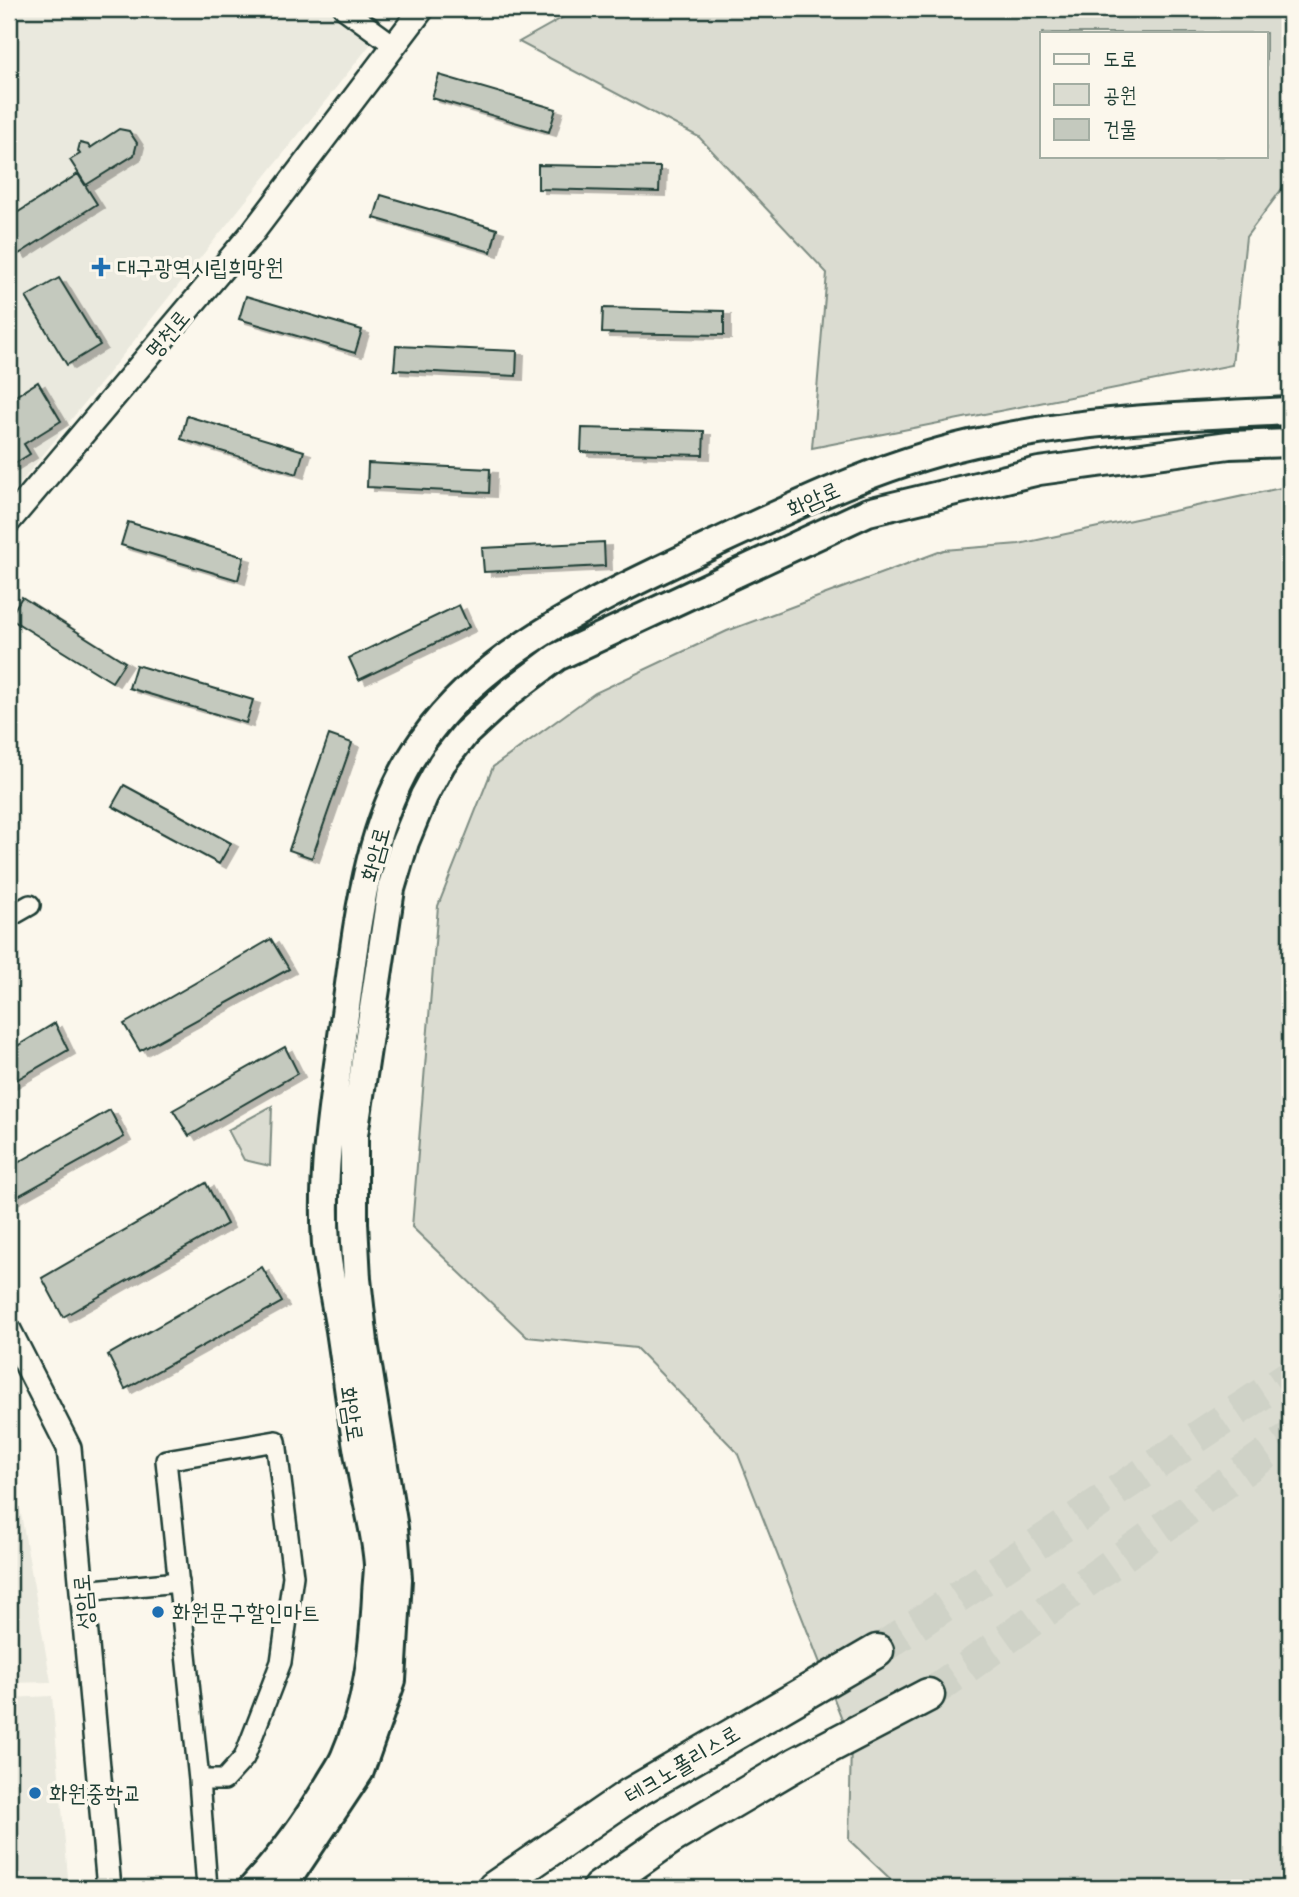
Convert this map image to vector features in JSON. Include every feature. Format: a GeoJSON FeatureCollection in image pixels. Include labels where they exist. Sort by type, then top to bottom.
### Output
{"type":"FeatureCollection","features":[{"type":"Feature","properties":{"kind":"highway","name":"테크노폴리스로"},"geometry":{"type":"LineString","coordinates":[[494,1888],[631,1794],[877,1651]]}},
{"type":"Feature","properties":{"kind":"highway"},"geometry":{"type":"LineString","coordinates":[[599,1888],[673,1837],[796,1764],[928,1695]]}},
{"type":"Feature","properties":{"kind":"main road","name":"화암로"},"geometry":{"type":"LineString","coordinates":[[252,1888],[280,1858],[345,1757],[365,1692],[374,1634],[378,1565],[352,1421],[326,1245],[325,1152],[356,933],[374,841],[404,769],[426,734],[456,700],[494,666],[538,636],[635,582],[867,475],[930,453],[1039,431],[1162,417],[1290,411]]}},
{"type":"Feature","properties":{"kind":"main road","name":"화암로"},"geometry":{"type":"LineString","coordinates":[[282,1888],[360,1771],[392,1680],[398,1579],[394,1528],[357,1279],[354,1135],[391,889],[405,842],[424,796],[442,764],[466,734],[509,693],[556,657],[868,512],[1039,471],[1229,445],[1290,443]]}},
{"type":"Feature","properties":{"kind":"street","name":"명천로"},"geometry":{"type":"LineString","coordinates":[[9,521],[253,232],[422,9]]}},
{"type":"Feature","properties":{"kind":"street"},"geometry":{"type":"LineString","coordinates":[[354,12],[395,47]]}},
{"type":"Feature","properties":{"kind":"street"},"geometry":{"type":"LineString","coordinates":[[9,917],[30,905]]}},
{"type":"Feature","properties":{"kind":"street","name":"성암로"},"geometry":{"type":"LineString","coordinates":[[9,1330],[69,1448],[109,1888]]}},
{"type":"Feature","properties":{"kind":"street"},"geometry":{"type":"LineString","coordinates":[[199,1780],[224,1780],[244,1758],[281,1662],[293,1576],[276,1441],[166,1460],[199,1780],[207,1888]]}},
{"type":"Feature","properties":{"kind":"street"},"geometry":{"type":"LineString","coordinates":[[82,1591],[178,1582]]}},
{"type":"Feature","properties":{"kind":"shaded area","name":"대구광역시립희망원"},"geometry":{"type":"Polygon","coordinates":[[[9,9],[326,9],[374,40],[11,495],[9,494],[9,9]]]}},
{"type":"Feature","properties":{"kind":"shaded area"},"geometry":{"type":"Polygon","coordinates":[[[9,1447],[51,1682],[9,1683],[9,1447]]]}},
{"type":"Feature","properties":{"kind":"shaded area","name":"화원중학교"},"geometry":{"type":"Polygon","coordinates":[[[52,1696],[69,1888],[9,1888],[9,1698],[52,1696]]]}},
{"type":"Feature","properties":{"kind":"green space"},"geometry":{"type":"Polygon","coordinates":[[[578,9],[1290,9],[1290,178],[1246,237],[1232,365],[812,448],[827,273],[699,137],[519,42],[578,9]]]}},
{"type":"Feature","properties":{"kind":"green space"},"geometry":{"type":"Polygon","coordinates":[[[1283,252],[1290,253],[1290,346],[1281,346],[1283,252]]]}},
{"type":"Feature","properties":{"kind":"green space"},"geometry":{"type":"Polygon","coordinates":[[[1290,486],[1290,1888],[900,1888],[849,1840],[851,1742],[737,1452],[636,1348],[527,1337],[412,1227],[438,906],[493,767],[595,693],[727,631],[944,550],[1019,544],[1290,486]]]}},
{"type":"Feature","properties":{"kind":"green space"},"geometry":{"type":"Polygon","coordinates":[[[272,1106],[270,1166],[244,1160],[228,1130],[272,1106]]]}},
{"type":"Feature","properties":{"kind":"building"},"geometry":{"type":"Polygon","coordinates":[[[439,75],[556,109],[549,132],[432,98],[439,75]]]}},
{"type":"Feature","properties":{"kind":"building"},"geometry":{"type":"Polygon","coordinates":[[[119,129],[129,131],[137,143],[134,155],[86,185],[70,160],[80,154],[80,143],[90,148],[119,129]]]}},
{"type":"Feature","properties":{"kind":"building"},"geometry":{"type":"Polygon","coordinates":[[[538,165],[660,167],[659,192],[538,189],[538,165]]]}},
{"type":"Feature","properties":{"kind":"building"},"geometry":{"type":"Polygon","coordinates":[[[78,174],[97,204],[19,254],[9,239],[9,218],[78,174]]]}},
{"type":"Feature","properties":{"kind":"building"},"geometry":{"type":"Polygon","coordinates":[[[381,195],[497,229],[491,252],[374,218],[381,195]]]}},
{"type":"Feature","properties":{"kind":"building"},"geometry":{"type":"Polygon","coordinates":[[[59,278],[100,345],[67,365],[26,297],[59,278]]]}},
{"type":"Feature","properties":{"kind":"building"},"geometry":{"type":"Polygon","coordinates":[[[246,296],[362,330],[355,353],[239,319],[246,296]]]}},
{"type":"Feature","properties":{"kind":"building"},"geometry":{"type":"Polygon","coordinates":[[[603,308],[724,311],[724,335],[602,333],[603,308]]]}},
{"type":"Feature","properties":{"kind":"building"},"geometry":{"type":"Polygon","coordinates":[[[396,346],[517,351],[516,376],[394,370],[396,346]]]}},
{"type":"Feature","properties":{"kind":"building"},"geometry":{"type":"Polygon","coordinates":[[[38,382],[61,421],[24,444],[30,454],[9,467],[9,400],[38,382]]]}},
{"type":"Feature","properties":{"kind":"building"},"geometry":{"type":"Polygon","coordinates":[[[187,416],[304,451],[297,474],[181,439],[187,416]]]}},
{"type":"Feature","properties":{"kind":"building"},"geometry":{"type":"Polygon","coordinates":[[[582,428],[704,431],[703,455],[581,452],[582,428]]]}},
{"type":"Feature","properties":{"kind":"building"},"geometry":{"type":"Polygon","coordinates":[[[368,463],[490,469],[489,493],[367,487],[368,463]]]}},
{"type":"Feature","properties":{"kind":"building"},"geometry":{"type":"Polygon","coordinates":[[[128,522],[244,557],[238,580],[121,545],[128,522]]]}},
{"type":"Feature","properties":{"kind":"building"},"geometry":{"type":"Polygon","coordinates":[[[604,542],[605,566],[484,572],[482,548],[604,542]]]}},
{"type":"Feature","properties":{"kind":"building"},"geometry":{"type":"Polygon","coordinates":[[[22,597],[125,662],[112,682],[9,618],[22,597]]]}},
{"type":"Feature","properties":{"kind":"building"},"geometry":{"type":"Polygon","coordinates":[[[459,605],[469,627],[359,680],[349,658],[459,605]]]}},
{"type":"Feature","properties":{"kind":"building"},"geometry":{"type":"Polygon","coordinates":[[[136,665],[253,700],[246,723],[129,688],[136,665]]]}},
{"type":"Feature","properties":{"kind":"building"},"geometry":{"type":"Polygon","coordinates":[[[329,735],[352,743],[312,858],[289,850],[329,735]]]}},
{"type":"Feature","properties":{"kind":"building"},"geometry":{"type":"Polygon","coordinates":[[[124,785],[231,843],[219,864],[112,806],[124,785]]]}},
{"type":"Feature","properties":{"kind":"building"},"geometry":{"type":"Polygon","coordinates":[[[271,939],[289,969],[140,1051],[124,1024],[271,939]]]}},
{"type":"Feature","properties":{"kind":"building"},"geometry":{"type":"Polygon","coordinates":[[[55,1023],[68,1050],[9,1084],[9,1051],[55,1023]]]}},
{"type":"Feature","properties":{"kind":"building"},"geometry":{"type":"Polygon","coordinates":[[[285,1047],[298,1073],[189,1136],[173,1110],[285,1047]]]}},
{"type":"Feature","properties":{"kind":"building"},"geometry":{"type":"Polygon","coordinates":[[[110,1110],[124,1137],[9,1201],[9,1168],[110,1110]]]}},
{"type":"Feature","properties":{"kind":"building"},"geometry":{"type":"Polygon","coordinates":[[[206,1183],[227,1224],[63,1317],[42,1278],[206,1183]]]}},
{"type":"Feature","properties":{"kind":"building"},"geometry":{"type":"Polygon","coordinates":[[[262,1267],[282,1302],[125,1389],[108,1355],[262,1267]]]}},
{"type":"Feature","properties":{"kind":"tunnel"},"geometry":{"type":"LineString","coordinates":[[877,1651],[1290,1375]]}},
{"type":"Feature","properties":{"kind":"tunnel"},"geometry":{"type":"LineString","coordinates":[[928,1695],[1290,1437]]}},
{"type":"Feature","properties":{"kind":"place","name":"대구광역시립희망원"},"geometry":{"type":"Point","coordinates":[101,267]}},
{"type":"Feature","properties":{"kind":"place","name":"화원문구할인마트"},"geometry":{"type":"Point","coordinates":[158,1612]}},
{"type":"Feature","properties":{"kind":"place","name":"화원중학교"},"geometry":{"type":"Point","coordinates":[35,1793]}}]}
